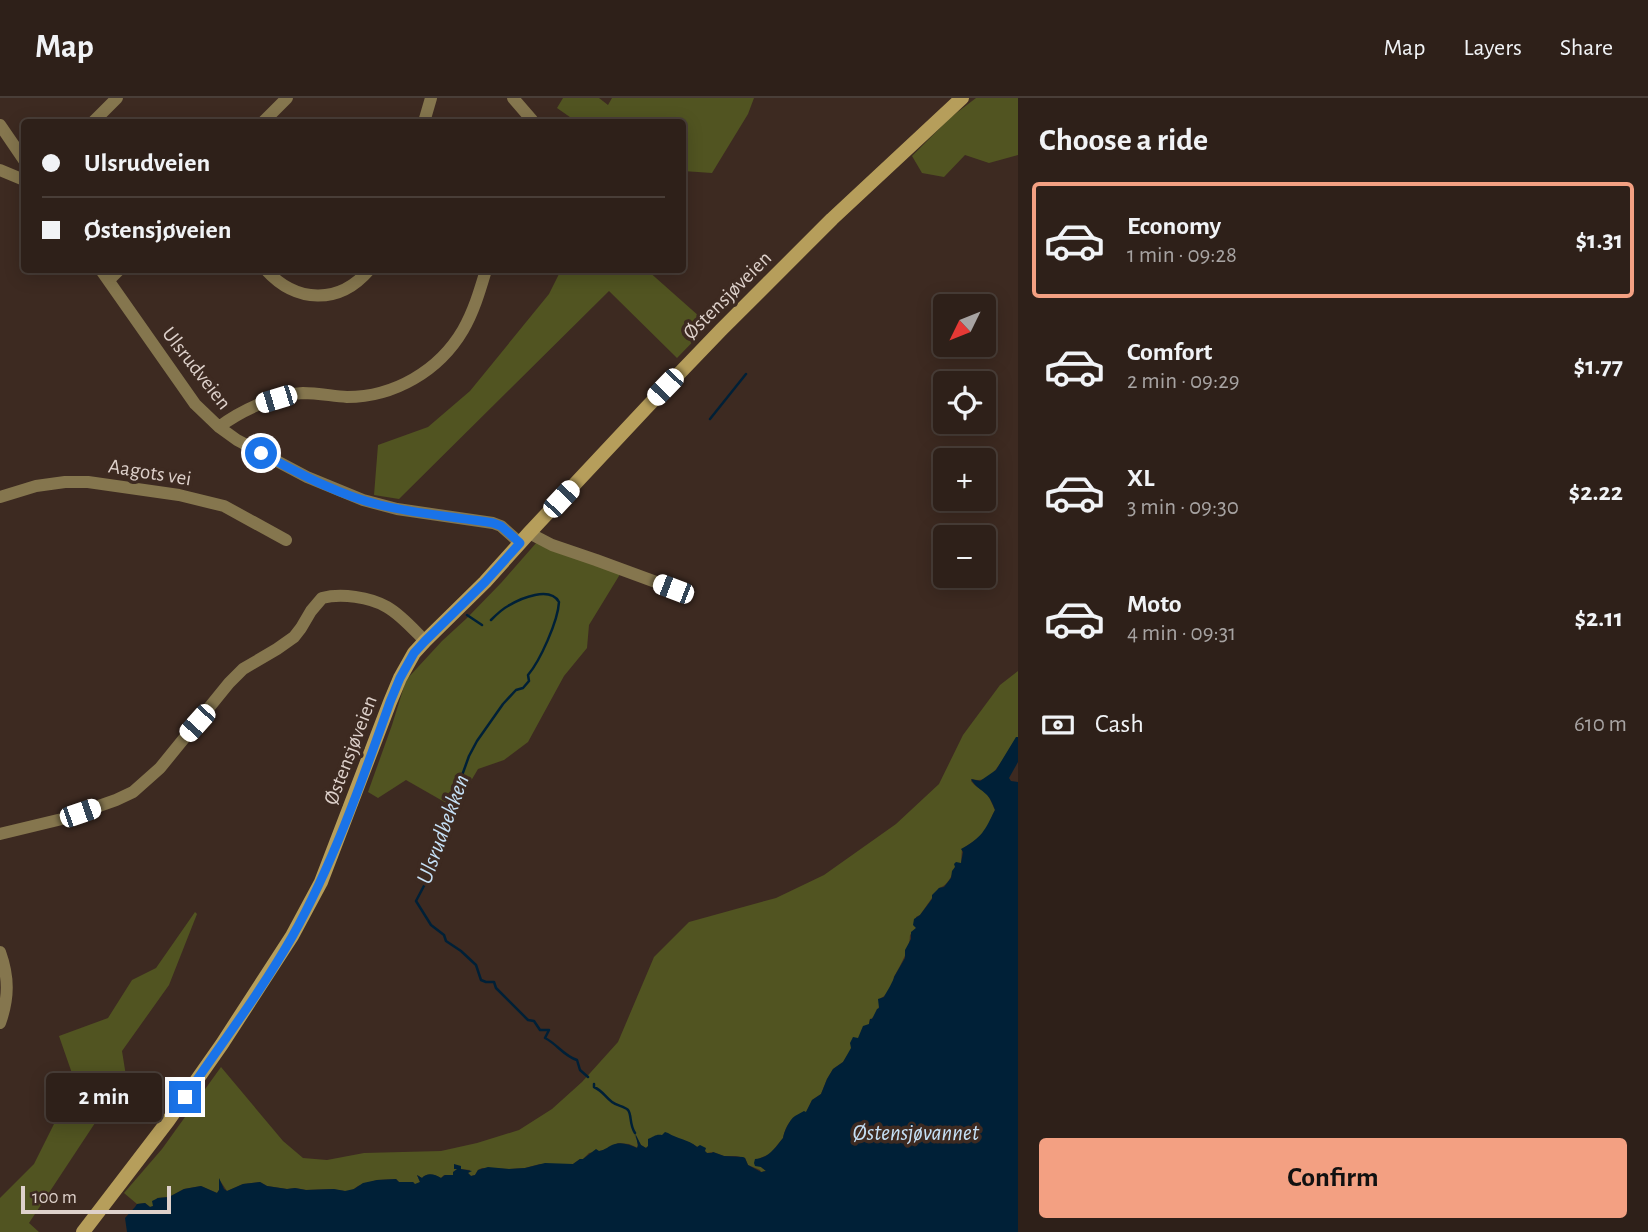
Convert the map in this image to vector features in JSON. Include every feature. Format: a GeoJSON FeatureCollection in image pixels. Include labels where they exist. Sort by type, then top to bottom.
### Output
{"type":"FeatureCollection","features":[{"type":"Feature","properties":{"kind":"main road","name":"Østensjøveien"},"geometry":{"type":"LineString","coordinates":[[83,1232],[222,1044],[292,936],[321,882],[400,678],[414,653],[485,582],[721,330],[869,184],[962,98]]}},
{"type":"Feature","properties":{"kind":"street"},"geometry":{"type":"LineString","coordinates":[[96,119],[117,98]]}},
{"type":"Feature","properties":{"kind":"street"},"geometry":{"type":"LineString","coordinates":[[266,119],[287,98]]}},
{"type":"Feature","properties":{"kind":"street"},"geometry":{"type":"LineString","coordinates":[[425,119],[431,98]]}},
{"type":"Feature","properties":{"kind":"street"},"geometry":{"type":"LineString","coordinates":[[513,98],[530,119]]}},
{"type":"Feature","properties":{"kind":"street"},"geometry":{"type":"LineString","coordinates":[[0,125],[21,156]]}},
{"type":"Feature","properties":{"kind":"street"},"geometry":{"type":"LineString","coordinates":[[0,170],[21,179]]}},
{"type":"Feature","properties":{"kind":"street"},"geometry":{"type":"LineString","coordinates":[[270,273],[287,287],[310,296],[338,291],[359,280],[366,273]]}},
{"type":"Feature","properties":{"kind":"street"},"geometry":{"type":"LineString","coordinates":[[219,427],[255,406],[292,394],[367,396],[416,378],[436,363],[463,331],[477,301],[485,273]]}},
{"type":"Feature","properties":{"kind":"street","name":"Ulsrudveien"},"geometry":{"type":"LineString","coordinates":[[105,275],[195,404],[237,440],[354,497],[397,509],[493,523],[524,538],[552,545],[683,592]]}},
{"type":"Feature","properties":{"kind":"street","name":"Aagots vei"},"geometry":{"type":"LineString","coordinates":[[0,497],[61,482],[88,482],[179,495],[224,506],[286,540]]}},
{"type":"Feature","properties":{"kind":"street"},"geometry":{"type":"LineString","coordinates":[[0,834],[62,819],[133,792],[160,768],[229,683],[243,669],[294,636],[322,598],[346,596],[382,605],[425,641]]}},
{"type":"Feature","properties":{"kind":"street"},"geometry":{"type":"LineString","coordinates":[[0,952],[7,977],[7,999],[0,1023]]}},
{"type":"Feature","properties":{"kind":"green space"},"geometry":{"type":"Polygon","coordinates":[[[563,98],[599,98],[608,105],[612,98],[754,98],[748,114],[712,173],[686,171],[686,119],[573,119],[557,108],[563,98]]]}},
{"type":"Feature","properties":{"kind":"green space"},"geometry":{"type":"Polygon","coordinates":[[[976,98],[1018,98],[1018,155],[989,163],[965,155],[944,177],[922,173],[912,156],[951,117],[976,98]]]}},
{"type":"Feature","properties":{"kind":"green space"},"geometry":{"type":"Polygon","coordinates":[[[560,273],[650,273],[709,325],[677,358],[609,291],[399,499],[374,495],[378,445],[428,427],[470,391],[549,294],[560,273]]]}},
{"type":"Feature","properties":{"kind":"green space"},"geometry":{"type":"Polygon","coordinates":[[[537,542],[622,571],[589,625],[587,648],[564,676],[528,742],[504,760],[478,769],[455,808],[406,780],[378,798],[368,792],[406,680],[501,583],[537,542]]]}},
{"type":"Feature","properties":{"kind":"green space"},"geometry":{"type":"Polygon","coordinates":[[[1018,671],[1018,737],[999,766],[987,778],[971,781],[986,793],[995,810],[986,830],[962,849],[961,863],[916,917],[916,928],[910,935],[907,951],[890,989],[881,998],[876,1014],[870,1019],[843,1062],[833,1069],[821,1094],[812,1100],[806,1112],[790,1121],[783,1138],[770,1154],[758,1159],[766,1171],[761,1172],[748,1165],[745,1158],[707,1153],[691,1143],[675,1138],[662,1136],[646,1148],[634,1134],[638,1148],[618,1143],[589,1153],[573,1164],[540,1164],[509,1169],[482,1168],[471,1176],[468,1173],[470,1170],[458,1169],[453,1175],[444,1175],[441,1178],[429,1175],[422,1178],[417,1175],[420,1182],[415,1185],[413,1182],[399,1182],[396,1179],[377,1180],[345,1191],[287,1189],[267,1186],[260,1182],[243,1184],[227,1191],[219,1179],[217,1193],[201,1186],[184,1189],[169,1197],[157,1198],[154,1206],[150,1207],[145,1203],[137,1204],[124,1193],[162,1149],[221,1067],[283,1141],[303,1158],[327,1160],[364,1153],[441,1151],[519,1130],[552,1109],[582,1082],[618,1042],[654,957],[689,922],[776,898],[824,875],[896,824],[939,784],[963,735],[1000,685],[1018,671]]]}},
{"type":"Feature","properties":{"kind":"green space"},"geometry":{"type":"Polygon","coordinates":[[[195,912],[197,914],[169,985],[122,1051],[126,1076],[29,1223],[39,1232],[0,1232],[0,1198],[34,1164],[75,1082],[59,1036],[108,1018],[132,980],[156,968],[195,912]]]}},
{"type":"Feature","properties":{"kind":"water","name":"Østensjøvannet"},"geometry":{"type":"Polygon","coordinates":[[[1016,737],[1018,762],[1009,778],[1018,782],[1018,1232],[127,1232],[125,1218],[137,1204],[145,1203],[150,1207],[153,1206],[152,1201],[158,1198],[201,1186],[217,1193],[219,1178],[227,1191],[243,1184],[260,1182],[267,1186],[287,1189],[345,1191],[377,1180],[396,1179],[399,1182],[415,1184],[420,1182],[417,1175],[422,1178],[431,1174],[441,1178],[453,1175],[457,1169],[454,1169],[454,1164],[461,1166],[461,1169],[472,1171],[468,1173],[471,1176],[488,1167],[509,1169],[545,1163],[573,1164],[596,1149],[599,1151],[615,1144],[637,1148],[635,1133],[641,1145],[646,1148],[648,1139],[665,1132],[697,1147],[700,1145],[706,1148],[707,1153],[743,1157],[748,1165],[761,1172],[766,1171],[755,1166],[755,1159],[771,1152],[783,1138],[793,1118],[806,1112],[812,1100],[821,1094],[833,1069],[843,1062],[851,1048],[853,1037],[858,1038],[863,1026],[869,1024],[879,1008],[878,999],[884,997],[905,958],[911,932],[916,928],[913,925],[914,919],[932,899],[932,895],[951,878],[954,864],[961,863],[961,849],[978,837],[988,823],[995,810],[988,797],[971,779],[980,781],[996,770],[1016,737]]]}},
{"type":"Feature","properties":{"kind":"waterway"},"geometry":{"type":"LineString","coordinates":[[710,419],[746,374]]}},
{"type":"Feature","properties":{"kind":"waterway","name":"Ulsrudbekken"},"geometry":{"type":"LineString","coordinates":[[491,620],[506,607],[535,595],[549,595],[559,602],[552,630],[528,675],[529,681],[503,704],[469,756],[445,813],[446,821],[426,866],[426,882],[416,901],[431,925],[476,965],[481,980],[494,982],[496,988],[528,1020],[534,1021],[540,1030],[549,1030],[545,1038],[577,1060],[580,1070],[588,1077]]}},
{"type":"Feature","properties":{"kind":"waterway","name":"Ulsrudbekken"},"geometry":{"type":"LineString","coordinates":[[467,615],[482,625]]}},
{"type":"Feature","properties":{"kind":"waterway","name":"Ulsrudbekken"},"geometry":{"type":"LineString","coordinates":[[594,1084],[594,1087],[612,1102],[628,1110],[635,1133]]}},
{"type":"Feature","properties":{"kind":"route"},"geometry":{"type":"LineString","coordinates":[[185,1097],[272,970],[308,908],[334,851],[390,702],[414,653],[520,543],[501,526],[493,523],[397,509],[363,500],[307,477],[261,453]]}}]}
